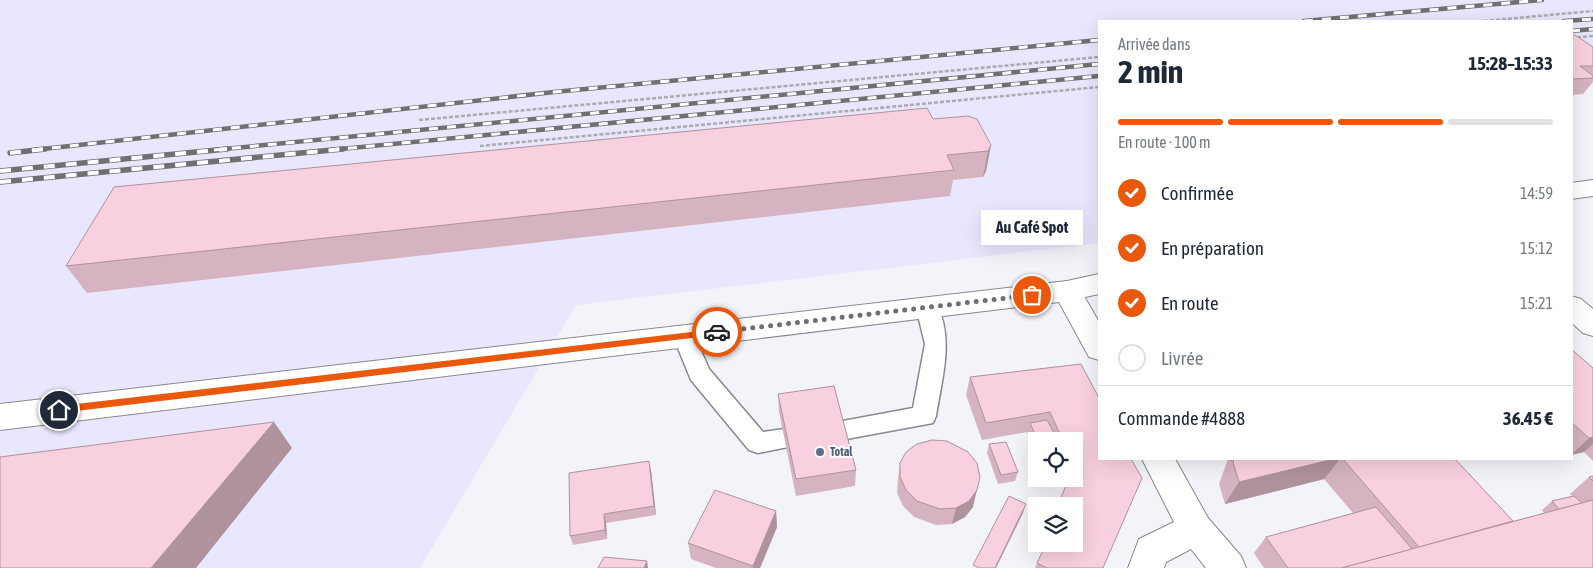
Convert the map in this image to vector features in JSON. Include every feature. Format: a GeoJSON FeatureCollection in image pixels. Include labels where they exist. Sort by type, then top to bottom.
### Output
{"type":"FeatureCollection","features":[{"type":"Feature","properties":{"kind":"street"},"geometry":{"type":"LineString","coordinates":[[1573,190],[1593,188]]}},
{"type":"Feature","properties":{"kind":"street"},"geometry":{"type":"LineString","coordinates":[[0,417],[927,308],[1067,291],[1098,284]]}},
{"type":"Feature","properties":{"kind":"street"},"geometry":{"type":"LineString","coordinates":[[1067,291],[1098,347]]}},
{"type":"Feature","properties":{"kind":"street"},"geometry":{"type":"LineString","coordinates":[[1573,308],[1593,325]]}},
{"type":"Feature","properties":{"kind":"street"},"geometry":{"type":"LineString","coordinates":[[1159,460],[1196,529],[1228,568]]}},
{"type":"Feature","properties":{"kind":"street"},"geometry":{"type":"LineString","coordinates":[[1146,568],[1152,551],[1196,529]]}},
{"type":"Feature","properties":{"kind":"lane"},"geometry":{"type":"LineString","coordinates":[[841,430],[924,416],[936,344],[927,308]]}},
{"type":"Feature","properties":{"kind":"lane"},"geometry":{"type":"LineString","coordinates":[[684,336],[699,374],[758,443],[784,439]]}},
{"type":"Feature","properties":{"kind":"path"},"geometry":{"type":"LineString","coordinates":[[1495,20],[1593,11]]}},
{"type":"Feature","properties":{"kind":"path"},"geometry":{"type":"LineString","coordinates":[[1573,38],[1593,36]]}},
{"type":"Feature","properties":{"kind":"path"},"geometry":{"type":"LineString","coordinates":[[418,120],[1098,57]]}},
{"type":"Feature","properties":{"kind":"path"},"geometry":{"type":"LineString","coordinates":[[480,146],[1098,87]]}},
{"type":"Feature","properties":{"kind":"shaded area"},"geometry":{"type":"Polygon","coordinates":[[[0,0],[1593,0],[1593,49],[1573,51],[1573,20],[1098,20],[1098,243],[576,305],[420,568],[0,568],[0,0]]]}},
{"type":"Feature","properties":{"kind":"building"},"geometry":{"type":"Polygon","coordinates":[[[1573,35],[1593,47],[1593,66],[1580,66],[1593,78],[1573,79],[1573,35]]]}},
{"type":"Feature","properties":{"kind":"building"},"geometry":{"type":"Polygon","coordinates":[[[927,108],[933,119],[968,116],[977,119],[991,145],[988,151],[947,155],[954,170],[66,266],[114,187],[927,108]]]}},
{"type":"Feature","properties":{"kind":"building"},"geometry":{"type":"Polygon","coordinates":[[[1573,351],[1593,368],[1593,437],[1589,438],[1573,424],[1573,351]]]}},
{"type":"Feature","properties":{"kind":"building"},"geometry":{"type":"Polygon","coordinates":[[[1081,364],[1098,396],[1098,460],[1132,460],[1142,478],[1103,568],[1047,568],[1037,563],[1042,552],[1083,552],[1083,497],[1061,497],[1065,487],[1083,487],[1083,432],[1059,432],[1050,412],[986,423],[970,377],[1081,364]]]}},
{"type":"Feature","properties":{"kind":"building"},"geometry":{"type":"Polygon","coordinates":[[[834,386],[856,470],[796,479],[778,394],[834,386]]]}},
{"type":"Feature","properties":{"kind":"building"},"geometry":{"type":"Polygon","coordinates":[[[1047,420],[1053,432],[1034,432],[1030,423],[1047,420]]]}},
{"type":"Feature","properties":{"kind":"building"},"geometry":{"type":"Polygon","coordinates":[[[274,422],[151,568],[0,568],[0,457],[274,422]]]}},
{"type":"Feature","properties":{"kind":"building"},"geometry":{"type":"Polygon","coordinates":[[[932,440],[947,441],[968,452],[977,463],[980,477],[977,490],[969,501],[956,508],[940,509],[917,501],[906,490],[900,477],[900,463],[906,452],[917,444],[932,440]]]}},
{"type":"Feature","properties":{"kind":"building"},"geometry":{"type":"Polygon","coordinates":[[[1006,442],[1018,472],[1001,475],[989,444],[1006,442]]]}},
{"type":"Feature","properties":{"kind":"building"},"geometry":{"type":"Polygon","coordinates":[[[1234,460],[1330,460],[1239,482],[1234,460]]]}},
{"type":"Feature","properties":{"kind":"building"},"geometry":{"type":"Polygon","coordinates":[[[1344,460],[1456,460],[1513,521],[1419,547],[1344,460]]]}},
{"type":"Feature","properties":{"kind":"building"},"geometry":{"type":"Polygon","coordinates":[[[649,461],[654,506],[604,514],[605,530],[570,536],[569,473],[649,461]]]}},
{"type":"Feature","properties":{"kind":"building"},"geometry":{"type":"Polygon","coordinates":[[[715,490],[776,511],[753,566],[688,543],[715,490]]]}},
{"type":"Feature","properties":{"kind":"building"},"geometry":{"type":"Polygon","coordinates":[[[1009,496],[1026,504],[995,568],[979,568],[973,565],[1009,496]]]}},
{"type":"Feature","properties":{"kind":"building"},"geometry":{"type":"Polygon","coordinates":[[[1574,496],[1582,503],[1559,509],[1552,501],[1574,496]]]}},
{"type":"Feature","properties":{"kind":"building"},"geometry":{"type":"Polygon","coordinates":[[[1593,500],[1593,568],[1341,568],[1593,500]]]}},
{"type":"Feature","properties":{"kind":"building"},"geometry":{"type":"Polygon","coordinates":[[[1376,507],[1412,549],[1341,568],[1288,568],[1266,537],[1376,507]]]}},
{"type":"Feature","properties":{"kind":"building"},"geometry":{"type":"Polygon","coordinates":[[[604,557],[647,561],[644,568],[598,568],[604,557]]]}},
{"type":"Feature","properties":{"kind":"railway"},"geometry":{"type":"LineString","coordinates":[[1315,20],[1542,0]]}},
{"type":"Feature","properties":{"kind":"railway"},"geometry":{"type":"LineString","coordinates":[[1573,20],[1593,19]]}},
{"type":"Feature","properties":{"kind":"railway"},"geometry":{"type":"LineString","coordinates":[[1573,31],[1593,29]]}},
{"type":"Feature","properties":{"kind":"railway"},"geometry":{"type":"LineString","coordinates":[[34,150],[554,92],[1098,40]]}},
{"type":"Feature","properties":{"kind":"railway"},"geometry":{"type":"LineString","coordinates":[[214,150],[1098,64]]}},
{"type":"Feature","properties":{"kind":"railway"},"geometry":{"type":"LineString","coordinates":[[330,150],[1098,76]]}},
{"type":"Feature","properties":{"kind":"railway"},"geometry":{"type":"LineString","coordinates":[[10,153],[45,149]]}},
{"type":"Feature","properties":{"kind":"railway"},"geometry":{"type":"LineString","coordinates":[[0,171],[227,149]]}},
{"type":"Feature","properties":{"kind":"railway"},"geometry":{"type":"LineString","coordinates":[[0,182],[343,149]]}},
{"type":"Feature","properties":{"kind":"way so far"},"geometry":{"type":"LineString","coordinates":[[717,332],[1032,295]]}},
{"type":"Feature","properties":{"kind":"place","name":"Au Café Spot"},"geometry":{"type":"Point","coordinates":[1032,295]}},
{"type":"Feature","properties":{"kind":"place","name":"Total"},"geometry":{"type":"Point","coordinates":[820,452]}},
{"type":"Feature","properties":{"kind":"route"},"geometry":{"type":"LineString","coordinates":[[59,410],[717,332]]}}]}
